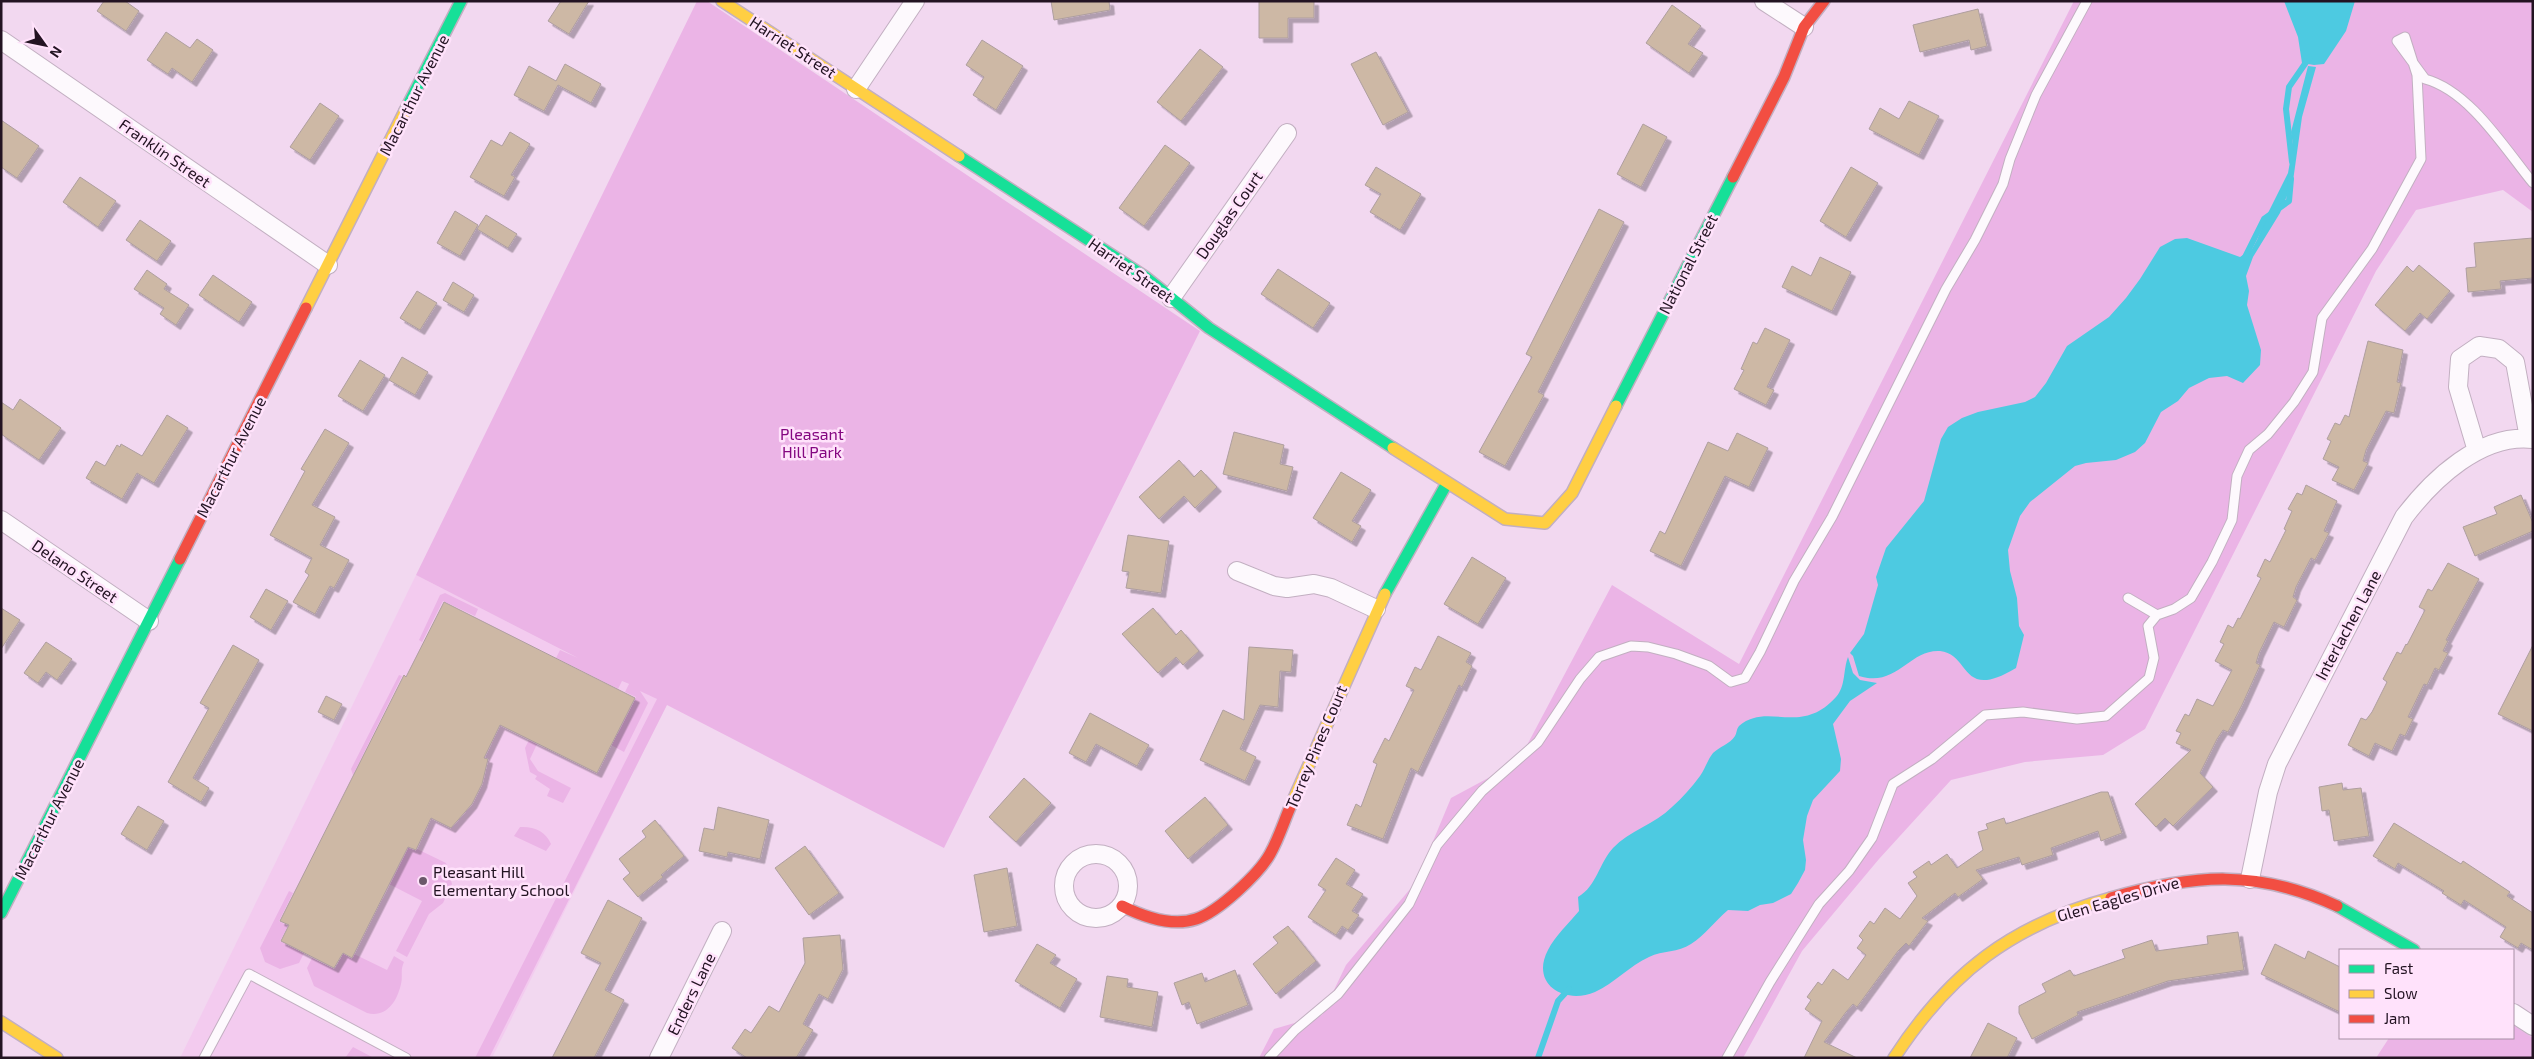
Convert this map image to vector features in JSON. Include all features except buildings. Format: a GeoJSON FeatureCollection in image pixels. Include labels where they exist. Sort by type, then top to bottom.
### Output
{"type":"FeatureCollection","features":[{"type":"Feature","properties":{"kind":"street","name":"Macarthur Avenue"},"geometry":{"type":"LineString","coordinates":[[1,913],[461,1]]}},
{"type":"Feature","properties":{"kind":"street","name":"Harriet Street"},"geometry":{"type":"LineString","coordinates":[[722,1],[1144,276],[1209,328],[1447,484],[1505,519],[1545,523]]}},
{"type":"Feature","properties":{"kind":"street"},"geometry":{"type":"LineString","coordinates":[[856,89],[915,1]]}},
{"type":"Feature","properties":{"kind":"street"},"geometry":{"type":"LineString","coordinates":[[1764,1],[1804,27]]}},
{"type":"Feature","properties":{"kind":"street","name":"National Street"},"geometry":{"type":"LineString","coordinates":[[1545,523],[1572,493],[1784,77],[1804,27],[1824,1]]}},
{"type":"Feature","properties":{"kind":"street","name":"Franklin Street"},"geometry":{"type":"LineString","coordinates":[[1,40],[328,265]]}},
{"type":"Feature","properties":{"kind":"street","name":"Douglas Court"},"geometry":{"type":"LineString","coordinates":[[1171,298],[1287,133]]}},
{"type":"Feature","properties":{"kind":"street"},"geometry":{"type":"LineString","coordinates":[[2477,451],[2458,387],[2460,359],[2479,346],[2499,349],[2514,362],[2531,439]]}},
{"type":"Feature","properties":{"kind":"street","name":"Interlachen Lane"},"geometry":{"type":"LineString","coordinates":[[2250,879],[2268,792],[2277,764],[2404,517],[2431,485],[2477,451],[2504,442],[2531,439]]}},
{"type":"Feature","properties":{"kind":"street","name":"Torrey Pines Court"},"geometry":{"type":"LineString","coordinates":[[1122,906],[1143,917],[1159,920],[1197,919],[1236,894],[1249,882],[1270,854],[1376,609],[1447,484]]}},
{"type":"Feature","properties":{"kind":"street","name":"Delano Street"},"geometry":{"type":"LineString","coordinates":[[1,520],[149,621]]}},
{"type":"Feature","properties":{"kind":"street"},"geometry":{"type":"LineString","coordinates":[[1237,571],[1274,586],[1287,588],[1314,584],[1331,588],[1376,609]]}},
{"type":"Feature","properties":{"kind":"street","name":"Glen Eagles Drive"},"geometry":{"type":"LineString","coordinates":[[1894,1058],[1918,1021],[1950,985],[1980,958],[2025,930],[2096,901],[2187,879],[2250,879],[2277,884],[2341,907],[2365,919],[2412,949]]}},
{"type":"Feature","properties":{"kind":"street","name":"Enders Lane"},"geometry":{"type":"LineString","coordinates":[[659,1058],[722,931]]}},
{"type":"Feature","properties":{"kind":"street"},"geometry":{"type":"LineString","coordinates":[[2514,1014],[2533,1026]]}},
{"type":"Feature","properties":{"kind":"street"},"geometry":{"type":"LineString","coordinates":[[1,1022],[57,1058]]}},
{"type":"Feature","properties":{"kind":"lane"},"geometry":{"type":"LineString","coordinates":[[1269,1058],[1295,1030],[1338,994],[1409,904],[1437,845],[1482,792],[1538,742],[1580,679],[1599,656],[1631,646],[1648,647],[1676,654],[1709,666],[1731,682],[1744,678],[1760,652],[1794,581],[1832,517],[1946,289],[1975,240],[2003,184],[2010,159],[2036,95],[2087,1]]}},
{"type":"Feature","properties":{"kind":"lane"},"geometry":{"type":"LineString","coordinates":[[1727,1058],[1770,982],[1819,904],[1849,871],[1872,838],[1893,784],[1932,759],[1985,715],[2023,712],[2077,718],[2106,716],[2149,678],[2153,670],[2154,658],[2148,626],[2157,615],[2174,609],[2191,598],[2212,562],[2232,520],[2237,476],[2249,450],[2268,434],[2294,402],[2313,372],[2322,318],[2372,249],[2421,159],[2417,75],[2409,55],[2425,79],[2442,83],[2474,112],[2533,183]]}},
{"type":"Feature","properties":{"kind":"lane"},"geometry":{"type":"LineString","coordinates":[[2128,598],[2157,615]]}},
{"type":"Feature","properties":{"kind":"lane"},"geometry":{"type":"LineString","coordinates":[[204,1058],[250,974],[406,1058]]}},
{"type":"Feature","properties":{"kind":"shaded area","name":"Pleasant Hill Elementary School"},"geometry":{"type":"Polygon","coordinates":[[[416,575],[667,704],[492,1058],[180,1058],[416,575]]]}},
{"type":"Feature","properties":{"kind":"green space","name":"Pleasant Hill Park"},"geometry":{"type":"Polygon","coordinates":[[[697,1],[707,1],[1200,331],[944,848],[667,705],[489,1058],[475,1058],[657,699],[640,691],[648,703],[624,752],[611,745],[636,697],[625,692],[629,684],[622,681],[618,689],[556,658],[560,650],[578,658],[416,575],[697,1]]]}},
{"type":"Feature","properties":{"kind":"green space"},"geometry":{"type":"Polygon","coordinates":[[[2074,1],[2533,1],[2533,212],[2503,190],[2416,210],[2376,271],[2145,729],[2103,755],[2025,762],[1951,780],[1879,859],[1802,951],[1743,1058],[1259,1058],[1274,1029],[1322,1015],[1346,965],[1416,882],[1451,798],[1518,762],[1612,585],[1739,664],[2074,1]]]}},
{"type":"Feature","properties":{"kind":"green space"},"geometry":{"type":"Polygon","coordinates":[[[445,593],[478,609],[475,616],[443,601],[422,642],[419,640],[440,595],[445,593]]]}},
{"type":"Feature","properties":{"kind":"green space"},"geometry":{"type":"Polygon","coordinates":[[[399,675],[402,676],[353,775],[351,769],[399,675]]]}},
{"type":"Feature","properties":{"kind":"green space"},"geometry":{"type":"Polygon","coordinates":[[[529,740],[537,744],[530,759],[538,771],[571,788],[563,803],[547,796],[550,789],[535,779],[537,776],[530,772],[525,748],[529,740]]]}},
{"type":"Feature","properties":{"kind":"green space"},"geometry":{"type":"Polygon","coordinates":[[[520,827],[530,827],[546,836],[551,844],[546,851],[514,836],[520,827]]]}},
{"type":"Feature","properties":{"kind":"green space"},"geometry":{"type":"Polygon","coordinates":[[[408,847],[417,849],[446,863],[452,884],[443,903],[429,914],[407,957],[396,951],[422,901],[389,884],[408,847]]]}},
{"type":"Feature","properties":{"kind":"green space"},"geometry":{"type":"Polygon","coordinates":[[[289,891],[293,893],[279,921],[288,926],[280,941],[304,953],[299,963],[280,969],[265,962],[260,948],[289,891]]]}},
{"type":"Feature","properties":{"kind":"green space"},"geometry":{"type":"Polygon","coordinates":[[[343,953],[351,958],[354,954],[387,970],[394,956],[404,962],[402,981],[397,997],[385,1011],[374,1014],[367,1013],[314,986],[307,968],[312,958],[335,969],[343,953]]]}},
{"type":"Feature","properties":{"kind":"green space"},"geometry":{"type":"Polygon","coordinates":[[[2514,1026],[2533,1038],[2533,1058],[2376,1058],[2388,1039],[2514,1039],[2514,1026]]]}},
{"type":"Feature","properties":{"kind":"green space"},"geometry":{"type":"Polygon","coordinates":[[[353,1047],[373,1058],[355,1056],[345,1058],[353,1047]]]}},
{"type":"Feature","properties":{"kind":"water"},"geometry":{"type":"Polygon","coordinates":[[[2284,1],[2355,1],[2346,31],[2324,64],[2302,63],[2298,37],[2284,1]]]}},
{"type":"Feature","properties":{"kind":"water"},"geometry":{"type":"Polygon","coordinates":[[[2308,66],[2316,67],[2302,117],[2293,181],[2280,213],[2253,257],[2246,276],[2249,291],[2247,305],[2261,350],[2260,365],[2243,383],[2227,376],[2209,378],[2189,388],[2178,401],[2161,412],[2145,443],[2135,452],[2116,460],[2075,466],[2030,502],[2020,516],[2008,550],[2010,571],[2017,598],[2019,626],[2024,635],[2016,668],[1998,677],[1985,680],[1976,678],[1950,654],[1940,651],[1929,652],[1920,656],[1883,677],[1859,676],[1853,656],[1850,653],[1864,634],[1878,585],[1876,577],[1886,548],[1924,501],[1941,439],[1948,427],[1962,418],[1978,412],[2025,402],[2035,397],[2046,383],[2067,346],[2109,317],[2140,279],[2160,247],[2175,239],[2187,238],[2240,257],[2252,249],[2288,173],[2293,145],[2291,132],[2308,66]]]}},
{"type":"Feature","properties":{"kind":"water"},"geometry":{"type":"Polygon","coordinates":[[[1848,657],[1853,673],[1860,680],[1877,683],[1850,701],[1833,724],[1841,759],[1840,771],[1813,800],[1807,816],[1803,840],[1806,860],[1805,870],[1791,894],[1773,903],[1760,905],[1748,911],[1728,910],[1691,944],[1681,949],[1649,957],[1595,992],[1572,996],[1553,989],[1543,973],[1548,950],[1558,935],[1579,911],[1578,897],[1590,887],[1604,860],[1613,848],[1676,804],[1700,776],[1713,753],[1733,739],[1739,726],[1750,719],[1761,717],[1797,717],[1810,715],[1823,709],[1839,693],[1848,657]]]}},
{"type":"Feature","properties":{"kind":"waterway"},"geometry":{"type":"LineString","coordinates":[[2292,162],[2286,109],[2289,87],[2309,58]]}},
{"type":"Feature","properties":{"kind":"waterway"},"geometry":{"type":"LineString","coordinates":[[2245,257],[2264,219],[2289,201],[2291,179]]}},
{"type":"Feature","properties":{"kind":"waterway"},"geometry":{"type":"LineString","coordinates":[[1538,1058],[1558,1001],[1569,989]]}},
{"type":"Feature","properties":{"kind":"traffic: fast"},"geometry":{"type":"LineString","coordinates":[[405,111],[461,1]]}},
{"type":"Feature","properties":{"kind":"traffic: fast"},"geometry":{"type":"LineString","coordinates":[[959,156],[1144,276],[1209,328],[1393,448]]}},
{"type":"Feature","properties":{"kind":"traffic: fast"},"geometry":{"type":"LineString","coordinates":[[1616,406],[1733,177]]}},
{"type":"Feature","properties":{"kind":"traffic: fast"},"geometry":{"type":"LineString","coordinates":[[1385,594],[1447,483]]}},
{"type":"Feature","properties":{"kind":"traffic: fast"},"geometry":{"type":"LineString","coordinates":[[1,913],[180,559]]}},
{"type":"Feature","properties":{"kind":"traffic: fast"},"geometry":{"type":"LineString","coordinates":[[2337,906],[2412,949]]}},
{"type":"Feature","properties":{"kind":"traffic: slow"},"geometry":{"type":"LineString","coordinates":[[722,1],[959,156]]}},
{"type":"Feature","properties":{"kind":"traffic: slow"},"geometry":{"type":"LineString","coordinates":[[306,308],[405,111]]}},
{"type":"Feature","properties":{"kind":"traffic: slow"},"geometry":{"type":"LineString","coordinates":[[1393,448],[1505,519],[1545,523],[1572,493],[1616,406]]}},
{"type":"Feature","properties":{"kind":"traffic: slow"},"geometry":{"type":"LineString","coordinates":[[1291,805],[1385,594]]}},
{"type":"Feature","properties":{"kind":"traffic: slow"},"geometry":{"type":"LineString","coordinates":[[1894,1058],[1915,1028],[1938,1001],[1961,977],[1986,956],[2043,922],[2111,898]]}},
{"type":"Feature","properties":{"kind":"traffic: slow"},"geometry":{"type":"LineString","coordinates":[[1,1022],[57,1058]]}},
{"type":"Feature","properties":{"kind":"traffic: jam"},"geometry":{"type":"LineString","coordinates":[[1733,177],[1784,77],[1804,27],[1824,1]]}},
{"type":"Feature","properties":{"kind":"traffic: jam"},"geometry":{"type":"LineString","coordinates":[[180,559],[306,308]]}},
{"type":"Feature","properties":{"kind":"traffic: jam"},"geometry":{"type":"LineString","coordinates":[[1122,906],[1158,920],[1187,921],[1205,915],[1226,901],[1248,882],[1265,862],[1276,842],[1291,805]]}},
{"type":"Feature","properties":{"kind":"traffic: jam"},"geometry":{"type":"LineString","coordinates":[[2111,898],[2170,884],[2225,879],[2280,886],[2308,894],[2337,906]]}},
{"type":"Feature","properties":{"kind":"place","name":"Pleasant Hill Elementary School"},"geometry":{"type":"Point","coordinates":[423,881]}}]}
